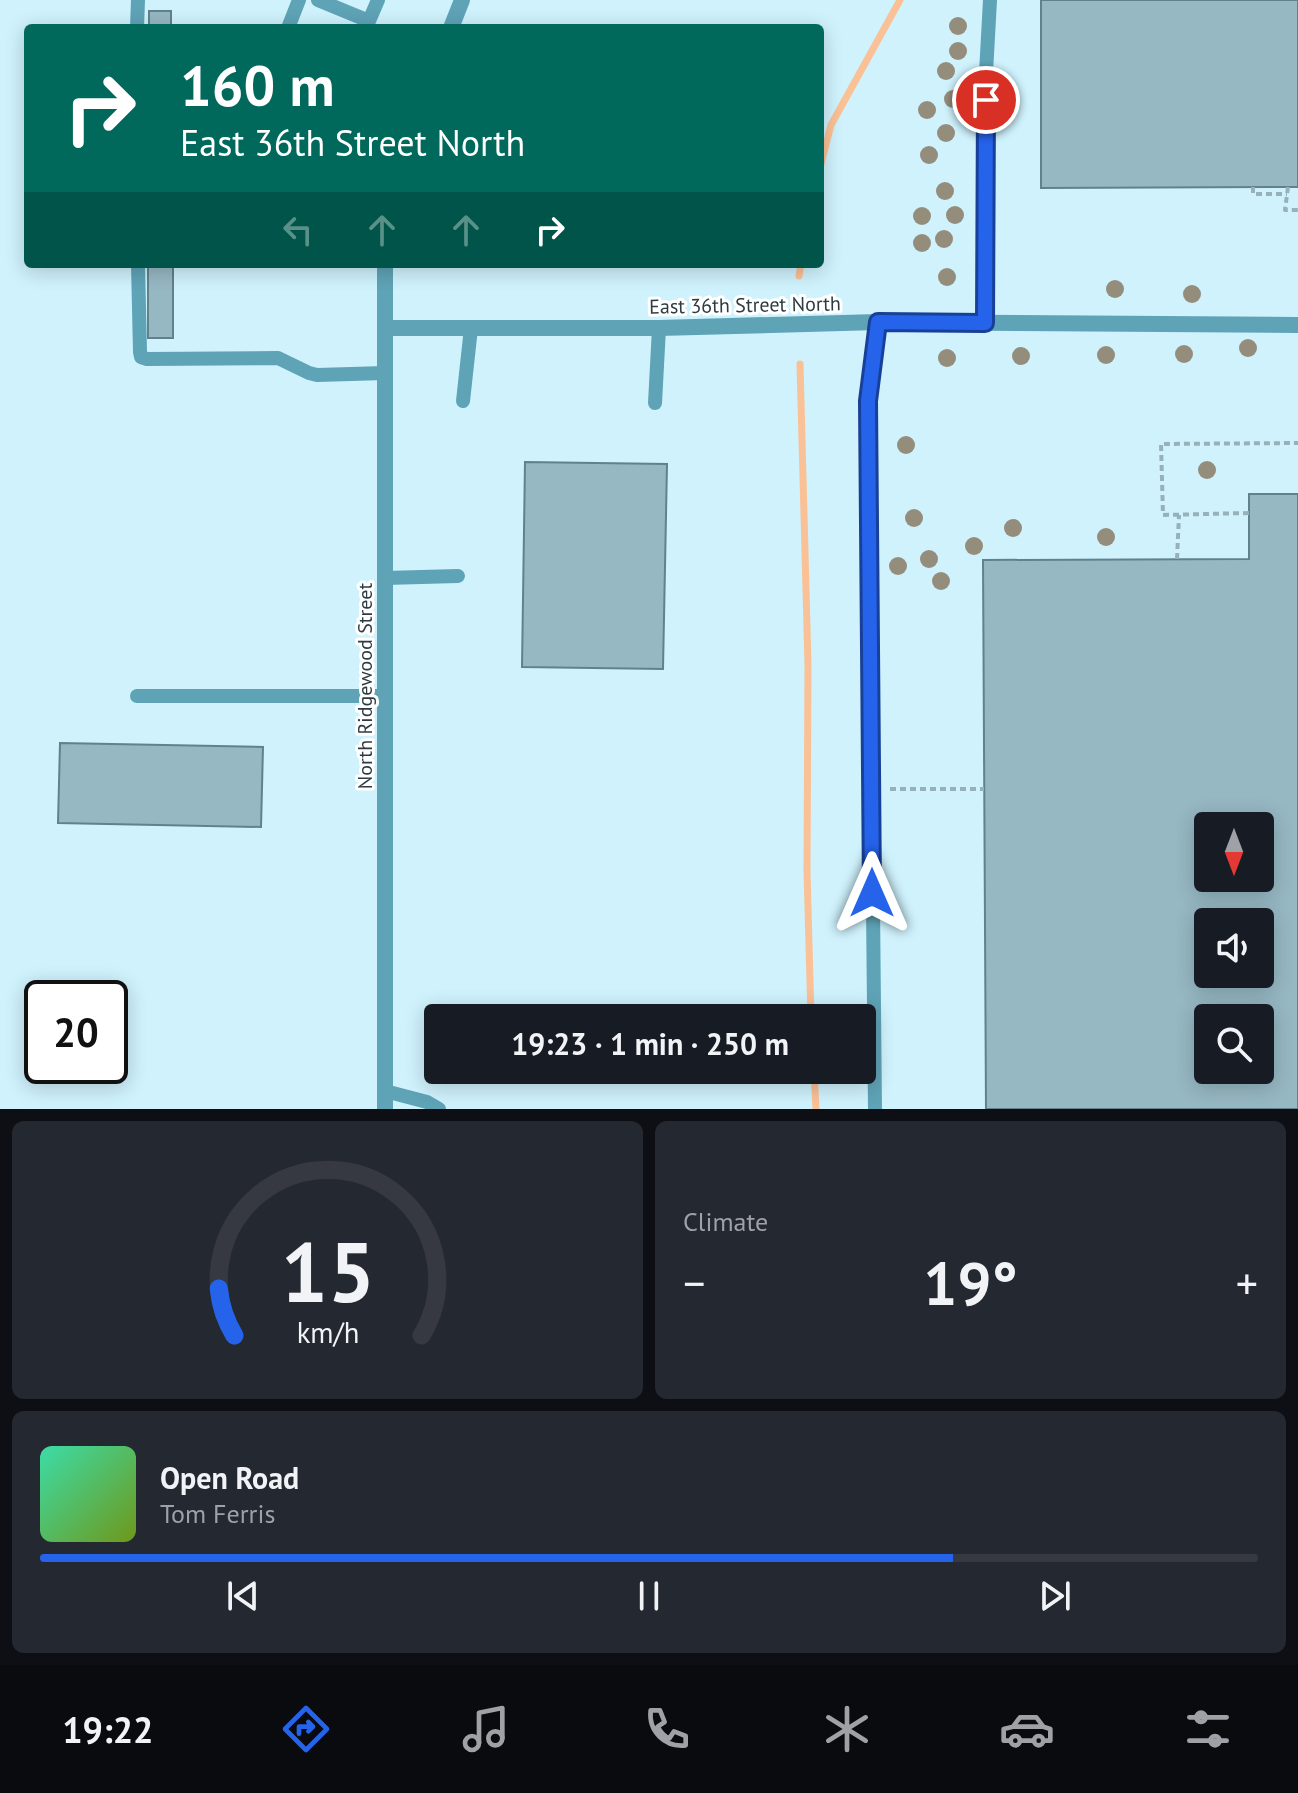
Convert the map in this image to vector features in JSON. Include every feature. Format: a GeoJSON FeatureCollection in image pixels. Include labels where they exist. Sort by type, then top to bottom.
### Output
{"type":"FeatureCollection","features":[{"type":"Feature","properties":{"kind":"street"},"geometry":{"type":"LineString","coordinates":[[453,24],[462,0]]}},
{"type":"Feature","properties":{"kind":"street","name":"North Ridgewood Street"},"geometry":{"type":"LineString","coordinates":[[385,268],[385,1109]]}},
{"type":"Feature","properties":{"kind":"street","name":"East 36th Street North"},"geometry":{"type":"LineString","coordinates":[[385,328],[659,328],[878,322],[1298,325]]}},
{"type":"Feature","properties":{"kind":"lane"},"geometry":{"type":"LineString","coordinates":[[137,24],[138,0]]}},
{"type":"Feature","properties":{"kind":"lane"},"geometry":{"type":"LineString","coordinates":[[290,24],[299,0]]}},
{"type":"Feature","properties":{"kind":"lane"},"geometry":{"type":"LineString","coordinates":[[318,0],[368,24],[378,0]]}},
{"type":"Feature","properties":{"kind":"lane"},"geometry":{"type":"LineString","coordinates":[[985,323],[986,73],[990,0]]}},
{"type":"Feature","properties":{"kind":"lane"},"geometry":{"type":"LineString","coordinates":[[138,268],[141,357],[278,358],[317,375],[385,373]]}},
{"type":"Feature","properties":{"kind":"lane"},"geometry":{"type":"LineString","coordinates":[[875,1109],[868,401],[878,322]]}},
{"type":"Feature","properties":{"kind":"lane"},"geometry":{"type":"LineString","coordinates":[[463,401],[471,328]]}},
{"type":"Feature","properties":{"kind":"lane"},"geometry":{"type":"LineString","coordinates":[[655,403],[659,328]]}},
{"type":"Feature","properties":{"kind":"lane"},"geometry":{"type":"LineString","coordinates":[[385,578],[458,576]]}},
{"type":"Feature","properties":{"kind":"lane"},"geometry":{"type":"LineString","coordinates":[[137,696],[385,696]]}},
{"type":"Feature","properties":{"kind":"lane"},"geometry":{"type":"LineString","coordinates":[[385,1091],[427,1102],[439,1109]]}},
{"type":"Feature","properties":{"kind":"path"},"geometry":{"type":"LineString","coordinates":[[1253,187],[1253,194],[1287,194]]}},
{"type":"Feature","properties":{"kind":"path"},"geometry":{"type":"LineString","coordinates":[[1288,187],[1285,210],[1298,210]]}},
{"type":"Feature","properties":{"kind":"path"},"geometry":{"type":"LineString","coordinates":[[1249,513],[1163,515],[1161,444],[1298,443]]}},
{"type":"Feature","properties":{"kind":"path"},"geometry":{"type":"LineString","coordinates":[[1177,559],[1179,515]]}},
{"type":"Feature","properties":{"kind":"path"},"geometry":{"type":"LineString","coordinates":[[871,788],[984,789]]}},
{"type":"Feature","properties":{"kind":"building"},"geometry":{"type":"Polygon","coordinates":[[[1041,0],[1298,0],[1298,187],[1041,188],[1041,0]]]}},
{"type":"Feature","properties":{"kind":"building"},"geometry":{"type":"Polygon","coordinates":[[[149,11],[171,11],[171,24],[149,24],[149,11]]]}},
{"type":"Feature","properties":{"kind":"building"},"geometry":{"type":"Polygon","coordinates":[[[148,268],[173,268],[173,338],[148,338],[148,268]]]}},
{"type":"Feature","properties":{"kind":"building"},"geometry":{"type":"Polygon","coordinates":[[[525,462],[667,464],[663,669],[522,667],[525,462]]]}},
{"type":"Feature","properties":{"kind":"building"},"geometry":{"type":"Polygon","coordinates":[[[1249,494],[1298,494],[1298,1109],[986,1109],[983,560],[1249,559],[1249,494]]]}},
{"type":"Feature","properties":{"kind":"building"},"geometry":{"type":"Polygon","coordinates":[[[60,743],[263,747],[261,827],[58,823],[60,743]]]}},
{"type":"Feature","properties":{"kind":"waterway"},"geometry":{"type":"LineString","coordinates":[[824,152],[831,125],[900,0]]}},
{"type":"Feature","properties":{"kind":"waterway"},"geometry":{"type":"LineString","coordinates":[[799,276],[800,268]]}},
{"type":"Feature","properties":{"kind":"waterway"},"geometry":{"type":"LineString","coordinates":[[800,364],[808,665],[807,871],[811,1004]]}},
{"type":"Feature","properties":{"kind":"waterway"},"geometry":{"type":"LineString","coordinates":[[815,1084],[816,1109]]}},
{"type":"Feature","properties":{"kind":"route"},"geometry":{"type":"LineString","coordinates":[[872,893],[868,401],[878,322],[985,323],[986,100]]}}]}
